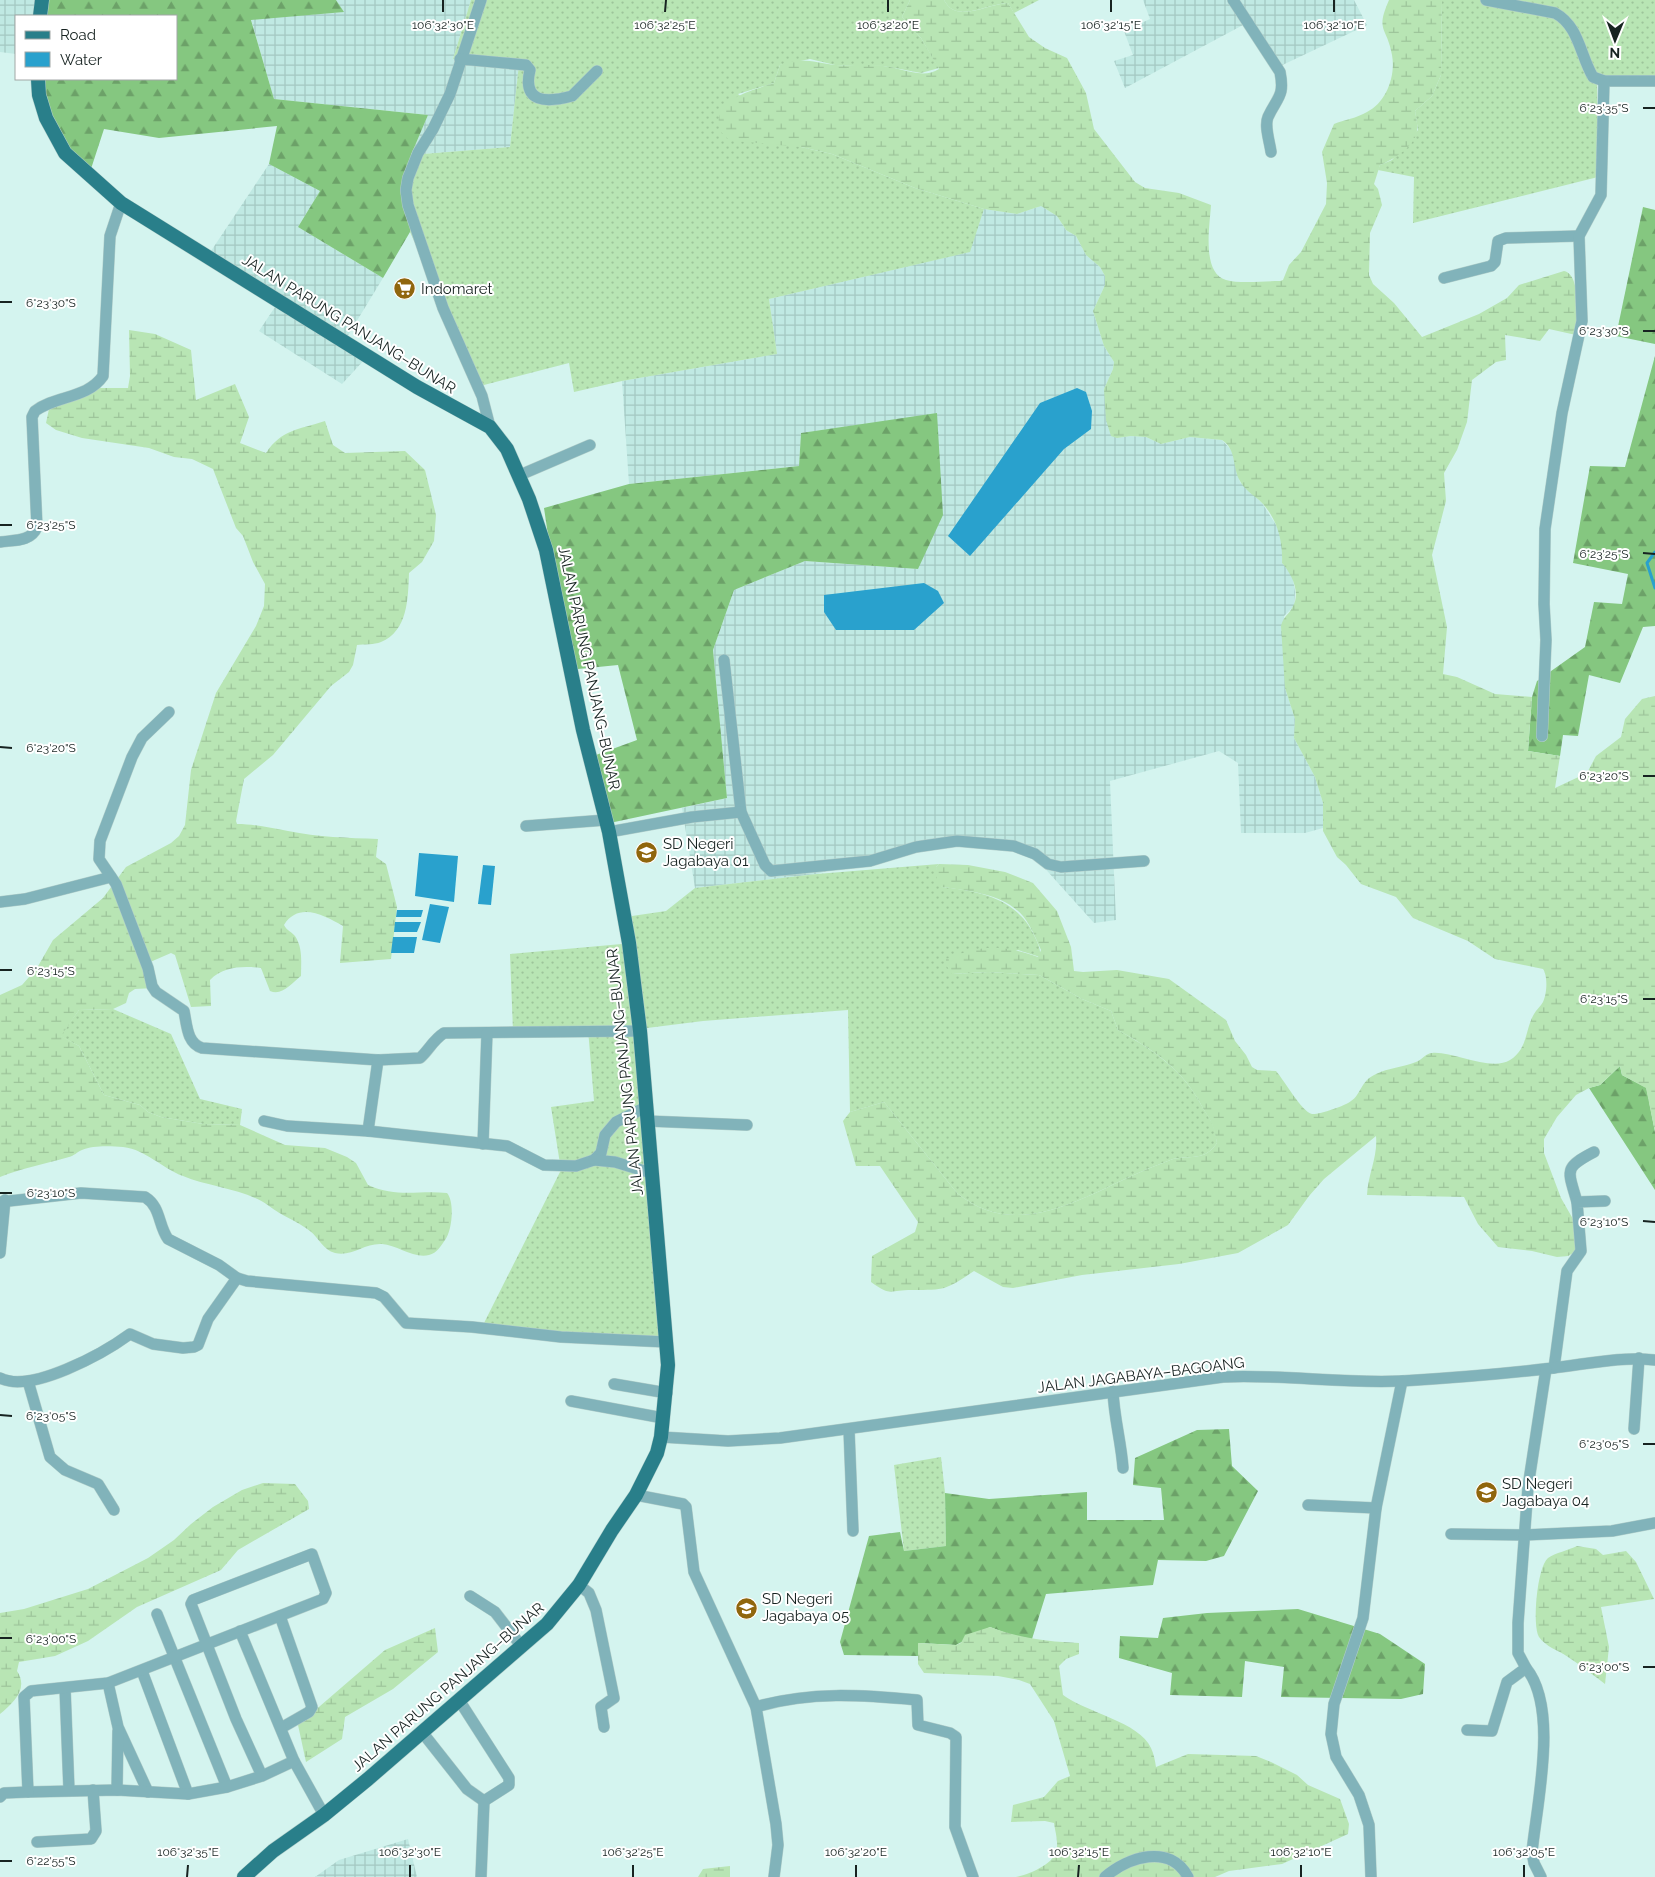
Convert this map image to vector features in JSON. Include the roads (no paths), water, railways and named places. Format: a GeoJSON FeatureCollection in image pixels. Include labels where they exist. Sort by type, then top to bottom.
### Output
{"type":"FeatureCollection","features":[{"type":"Feature","properties":{"kind":"main road"},"geometry":{"type":"LineString","coordinates":[[40,15],[42,0]]}},
{"type":"Feature","properties":{"kind":"main road","name":"JALAN PARUNG PANJANG–BUNAR"},"geometry":{"type":"LineString","coordinates":[[38,80],[39,95],[46,118],[65,153],[121,203],[417,387],[490,427],[507,449],[520,475],[546,550],[583,730],[608,826],[629,943],[640,1031],[668,1377],[661,1438],[656,1453],[636,1495],[612,1530],[579,1585],[558,1612],[522,1647],[324,1815],[273,1851],[244,1877]]}},
{"type":"Feature","properties":{"kind":"street"},"geometry":{"type":"LineString","coordinates":[[481,0],[450,94],[433,129],[418,152],[406,190],[408,205],[443,308],[482,396],[490,427]]}},
{"type":"Feature","properties":{"kind":"street"},"geometry":{"type":"LineString","coordinates":[[1232,0],[1280,72],[1282,82],[1278,103],[1268,118],[1271,152]]}},
{"type":"Feature","properties":{"kind":"street"},"geometry":{"type":"LineString","coordinates":[[1486,0],[1555,13],[1565,18],[1573,27],[1593,77],[1604,81],[1655,81]]}},
{"type":"Feature","properties":{"kind":"street"},"geometry":{"type":"LineString","coordinates":[[460,59],[526,65],[530,70],[527,84],[528,92],[533,96],[544,98],[572,96],[597,70]]}},
{"type":"Feature","properties":{"kind":"street"},"geometry":{"type":"LineString","coordinates":[[1542,736],[1546,640],[1544,604],[1545,529],[1562,413],[1582,321],[1579,236],[1601,196],[1604,81]]}},
{"type":"Feature","properties":{"kind":"street"},"geometry":{"type":"LineString","coordinates":[[0,542],[29,538],[34,534],[37,527],[32,417],[35,410],[55,399],[92,389],[103,376],[110,236],[121,203]]}},
{"type":"Feature","properties":{"kind":"street"},"geometry":{"type":"LineString","coordinates":[[1444,278],[1492,266],[1495,262],[1498,241],[1506,238],[1579,236]]}},
{"type":"Feature","properties":{"kind":"street"},"geometry":{"type":"LineString","coordinates":[[520,475],[590,445]]}},
{"type":"Feature","properties":{"kind":"street"},"geometry":{"type":"LineString","coordinates":[[724,660],[741,812],[765,865],[771,871],[777,872],[870,861],[916,847],[957,840],[1014,846],[1035,854],[1048,864],[1061,867],[1144,861]]}},
{"type":"Feature","properties":{"kind":"street"},"geometry":{"type":"LineString","coordinates":[[169,712],[142,738],[132,757],[115,797],[99,851],[102,867],[116,884],[148,968],[152,986],[156,992],[184,1011],[191,1041],[194,1045],[202,1048],[378,1060],[420,1058],[427,1052],[435,1039],[444,1033],[640,1031]]}},
{"type":"Feature","properties":{"kind":"street"},"geometry":{"type":"LineString","coordinates":[[526,826],[608,826],[741,812]]}},
{"type":"Feature","properties":{"kind":"street"},"geometry":{"type":"LineString","coordinates":[[0,902],[25,899],[111,877]]}},
{"type":"Feature","properties":{"kind":"street"},"geometry":{"type":"LineString","coordinates":[[483,1144],[488,1033]]}},
{"type":"Feature","properties":{"kind":"street"},"geometry":{"type":"LineString","coordinates":[[368,1131],[378,1060]]}},
{"type":"Feature","properties":{"kind":"street"},"geometry":{"type":"LineString","coordinates":[[594,1160],[600,1153],[605,1135],[616,1122],[646,1114],[747,1125]]}},
{"type":"Feature","properties":{"kind":"street"},"geometry":{"type":"LineString","coordinates":[[264,1121],[287,1126],[368,1131],[512,1148],[544,1165],[576,1166],[594,1160],[615,1162],[652,1173]]}},
{"type":"Feature","properties":{"kind":"street"},"geometry":{"type":"LineString","coordinates":[[1541,1877],[1534,1864],[1532,1852],[1545,1730],[1540,1696],[1518,1653],[1518,1622],[1528,1487],[1567,1271],[1581,1251],[1577,1202],[1570,1170],[1573,1163],[1594,1152]]}},
{"type":"Feature","properties":{"kind":"street"},"geometry":{"type":"LineString","coordinates":[[0,1253],[2,1201],[81,1193],[145,1197],[157,1208],[168,1239],[219,1265],[237,1278],[247,1282],[376,1293],[384,1297],[406,1323],[415,1325],[472,1327],[561,1337],[666,1342]]}},
{"type":"Feature","properties":{"kind":"street"},"geometry":{"type":"LineString","coordinates":[[1577,1202],[1605,1200]]}},
{"type":"Feature","properties":{"kind":"street"},"geometry":{"type":"LineString","coordinates":[[0,1378],[6,1381],[28,1381],[48,1376],[113,1346],[130,1334],[153,1344],[182,1348],[194,1347],[198,1345],[208,1319],[237,1278]]}},
{"type":"Feature","properties":{"kind":"street"},"geometry":{"type":"LineString","coordinates":[[1634,1429],[1639,1358]]}},
{"type":"Feature","properties":{"kind":"street","name":"JALAN JAGABAYA–BAGOANG"},"geometry":{"type":"LineString","coordinates":[[661,1438],[728,1441],[849,1430],[1113,1391],[1243,1376],[1346,1383],[1402,1381],[1550,1368],[1606,1360],[1639,1358],[1655,1360]]}},
{"type":"Feature","properties":{"kind":"street"},"geometry":{"type":"LineString","coordinates":[[28,1381],[50,1457],[65,1470],[98,1484],[114,1510]]}},
{"type":"Feature","properties":{"kind":"street"},"geometry":{"type":"LineString","coordinates":[[1371,1877],[1369,1825],[1359,1795],[1336,1757],[1331,1734],[1334,1704],[1363,1618],[1376,1508],[1402,1381]]}},
{"type":"Feature","properties":{"kind":"street"},"geometry":{"type":"LineString","coordinates":[[614,1384],[667,1392]]}},
{"type":"Feature","properties":{"kind":"street"},"geometry":{"type":"LineString","coordinates":[[1113,1391],[1116,1427],[1120,1435],[1123,1468]]}},
{"type":"Feature","properties":{"kind":"street"},"geometry":{"type":"LineString","coordinates":[[572,1401],[663,1418]]}},
{"type":"Feature","properties":{"kind":"street"},"geometry":{"type":"LineString","coordinates":[[849,1430],[853,1531]]}},
{"type":"Feature","properties":{"kind":"street"},"geometry":{"type":"LineString","coordinates":[[636,1495],[683,1504],[686,1507],[694,1572],[756,1707],[776,1824],[778,1845],[774,1877]]}},
{"type":"Feature","properties":{"kind":"street"},"geometry":{"type":"LineString","coordinates":[[1308,1505],[1376,1508]]}},
{"type":"Feature","properties":{"kind":"street"},"geometry":{"type":"LineString","coordinates":[[1451,1534],[1525,1535],[1612,1531],[1655,1523]]}},
{"type":"Feature","properties":{"kind":"street"},"geometry":{"type":"LineString","coordinates":[[28,1792],[24,1697],[31,1692],[108,1683],[142,1671],[174,1657],[205,1645],[240,1631],[280,1616],[326,1597],[314,1554],[193,1600],[191,1609],[205,1645],[262,1776]]}},
{"type":"Feature","properties":{"kind":"street"},"geometry":{"type":"LineString","coordinates":[[579,1585],[589,1593],[596,1610],[614,1698],[601,1707],[604,1727]]}},
{"type":"Feature","properties":{"kind":"street"},"geometry":{"type":"LineString","coordinates":[[470,1596],[496,1612],[522,1647]]}},
{"type":"Feature","properties":{"kind":"street"},"geometry":{"type":"LineString","coordinates":[[157,1614],[227,1787]]}},
{"type":"Feature","properties":{"kind":"street"},"geometry":{"type":"LineString","coordinates":[[280,1616],[312,1708],[309,1712],[281,1728]]}},
{"type":"Feature","properties":{"kind":"street"},"geometry":{"type":"LineString","coordinates":[[240,1631],[294,1761],[324,1815]]}},
{"type":"Feature","properties":{"kind":"street"},"geometry":{"type":"LineString","coordinates":[[1467,1730],[1492,1731],[1508,1682],[1526,1668]]}},
{"type":"Feature","properties":{"kind":"street"},"geometry":{"type":"LineString","coordinates":[[142,1671],[188,1794]]}},
{"type":"Feature","properties":{"kind":"street"},"geometry":{"type":"LineString","coordinates":[[108,1683],[118,1727],[148,1792]]}},
{"type":"Feature","properties":{"kind":"street"},"geometry":{"type":"LineString","coordinates":[[65,1688],[69,1790]]}},
{"type":"Feature","properties":{"kind":"street"},"geometry":{"type":"LineString","coordinates":[[756,1707],[798,1696],[866,1695],[917,1700],[918,1725],[950,1733],[956,1737],[955,1827],[973,1877]]}},
{"type":"Feature","properties":{"kind":"street"},"geometry":{"type":"LineString","coordinates":[[459,1700],[509,1778],[509,1786],[484,1800]]}},
{"type":"Feature","properties":{"kind":"street"},"geometry":{"type":"LineString","coordinates":[[117,1790],[118,1727]]}},
{"type":"Feature","properties":{"kind":"street"},"geometry":{"type":"LineString","coordinates":[[422,1732],[467,1789],[484,1800]]}},
{"type":"Feature","properties":{"kind":"street"},"geometry":{"type":"LineString","coordinates":[[0,1797],[4,1793],[69,1790],[117,1790],[188,1794],[227,1787],[262,1776],[294,1761]]}},
{"type":"Feature","properties":{"kind":"street"},"geometry":{"type":"LineString","coordinates":[[37,1842],[91,1839],[96,1831],[93,1790]]}},
{"type":"Feature","properties":{"kind":"street"},"geometry":{"type":"LineString","coordinates":[[481,1877],[484,1800]]}},
{"type":"Feature","properties":{"kind":"street"},"geometry":{"type":"LineString","coordinates":[[1105,1877],[1134,1858],[1147,1856],[1172,1860],[1183,1868],[1188,1877]]}},
{"type":"Feature","properties":{"kind":"water"},"geometry":{"type":"Polygon","coordinates":[[[1077,388],[1086,392],[1092,411],[1091,429],[1064,449],[970,556],[948,536],[1040,403],[1077,388]]]}},
{"type":"Feature","properties":{"kind":"water"},"geometry":{"type":"Polygon","coordinates":[[[924,583],[938,591],[944,603],[914,630],[836,630],[824,612],[824,595],[924,583]]]}},
{"type":"Feature","properties":{"kind":"water"},"geometry":{"type":"Polygon","coordinates":[[[419,853],[458,856],[454,902],[415,896],[419,853]]]}},
{"type":"Feature","properties":{"kind":"water"},"geometry":{"type":"Polygon","coordinates":[[[483,865],[495,866],[491,905],[478,904],[483,865]]]}},
{"type":"Feature","properties":{"kind":"water"},"geometry":{"type":"Polygon","coordinates":[[[430,904],[449,907],[440,943],[422,940],[430,904]]]}},
{"type":"Feature","properties":{"kind":"water"},"geometry":{"type":"Polygon","coordinates":[[[397,910],[423,910],[421,917],[396,917],[397,910]]]}},
{"type":"Feature","properties":{"kind":"water"},"geometry":{"type":"Polygon","coordinates":[[[395,922],[421,922],[417,932],[394,932],[395,922]]]}},
{"type":"Feature","properties":{"kind":"water"},"geometry":{"type":"Polygon","coordinates":[[[393,937],[417,937],[414,953],[391,953],[393,937]]]}},
{"type":"Feature","properties":{"kind":"waterway"},"geometry":{"type":"LineString","coordinates":[[1655,552],[1647,563],[1655,588]]}},
{"type":"Feature","properties":{"kind":"place","name":"Indomaret"},"geometry":{"type":"Point","coordinates":[405,289]}},
{"type":"Feature","properties":{"kind":"place","name":"SD Negeri Jagabaya 01"},"geometry":{"type":"Point","coordinates":[647,853]}},
{"type":"Feature","properties":{"kind":"place","name":"SD Negeri Jagabaya 04"},"geometry":{"type":"Point","coordinates":[1486,1493]}},
{"type":"Feature","properties":{"kind":"place","name":"SD Negeri Jagabaya 05"},"geometry":{"type":"Point","coordinates":[746,1608]}}]}
